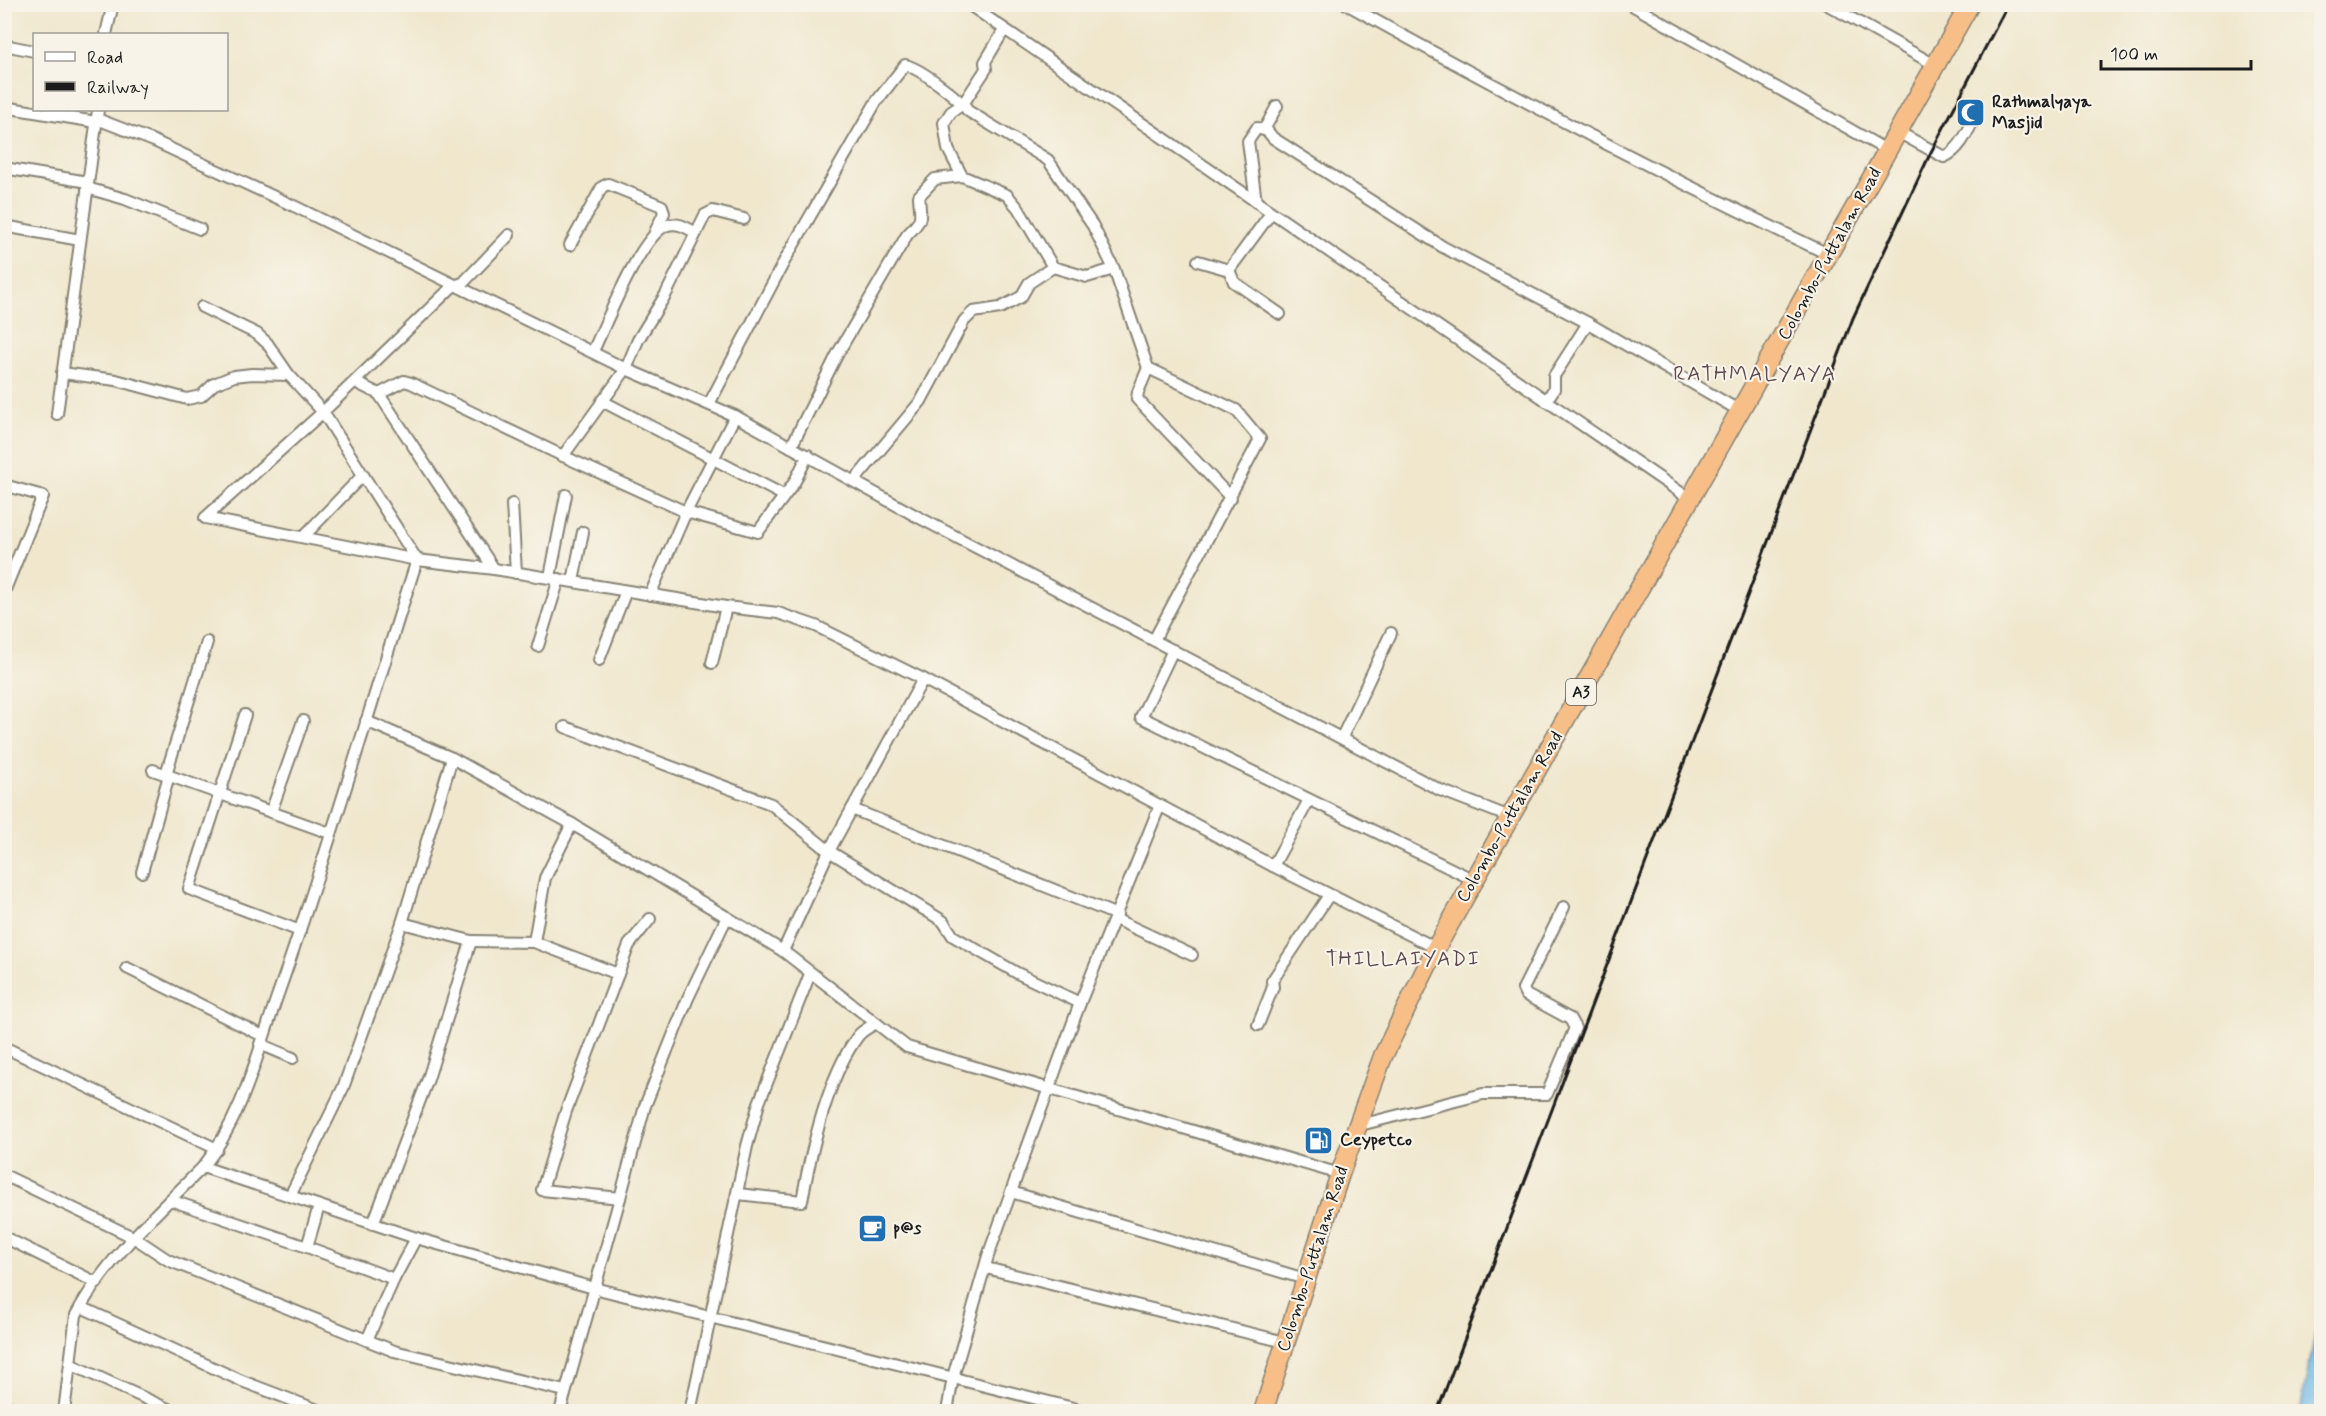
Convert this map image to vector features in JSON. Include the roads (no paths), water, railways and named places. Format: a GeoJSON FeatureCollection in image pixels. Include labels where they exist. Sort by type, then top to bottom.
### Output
{"type":"FeatureCollection","features":[{"type":"Feature","properties":{"kind":"highway","name":"Colombo-Puttalam Road"},"geometry":{"type":"LineString","coordinates":[[1263,1412],[1340,1174],[1360,1125],[1383,1056],[1436,948],[1970,4]]}},
{"type":"Feature","properties":{"kind":"street"},"geometry":{"type":"LineString","coordinates":[[106,33],[113,4]]}},
{"type":"Feature","properties":{"kind":"street"},"geometry":{"type":"LineString","coordinates":[[968,4],[1690,499]]}},
{"type":"Feature","properties":{"kind":"street"},"geometry":{"type":"LineString","coordinates":[[1346,4],[1531,107],[1676,182],[1830,255]]}},
{"type":"Feature","properties":{"kind":"street"},"geometry":{"type":"LineString","coordinates":[[1630,4],[1888,151]]}},
{"type":"Feature","properties":{"kind":"street"},"geometry":{"type":"LineString","coordinates":[[1826,4],[1935,65]]}},
{"type":"Feature","properties":{"kind":"street"},"geometry":{"type":"LineString","coordinates":[[962,176],[948,148],[944,123],[951,112],[963,104],[986,69],[985,62],[1004,30]]}},
{"type":"Feature","properties":{"kind":"street"},"geometry":{"type":"LineString","coordinates":[[4,45],[33,51]]}},
{"type":"Feature","properties":{"kind":"street"},"geometry":{"type":"LineString","coordinates":[[709,404],[786,258],[876,102],[904,65],[911,66],[963,104],[968,111],[1048,160],[1093,226],[1114,269],[1148,368],[1137,399],[1231,498]]}},
{"type":"Feature","properties":{"kind":"street"},"geometry":{"type":"LineString","coordinates":[[1267,131],[1267,123],[1277,106]]}},
{"type":"Feature","properties":{"kind":"street"},"geometry":{"type":"LineString","coordinates":[[4,107],[33,110]]}},
{"type":"Feature","properties":{"kind":"street"},"geometry":{"type":"LineString","coordinates":[[41,111],[97,117],[154,141],[286,202],[626,369],[735,416],[855,480],[918,517],[1440,790],[1510,817]]}},
{"type":"Feature","properties":{"kind":"street"},"geometry":{"type":"LineString","coordinates":[[57,414],[97,117]]}},
{"type":"Feature","properties":{"kind":"street"},"geometry":{"type":"LineString","coordinates":[[1898,132],[1944,157],[1951,154],[1966,136],[1974,119]]}},
{"type":"Feature","properties":{"kind":"street"},"geometry":{"type":"LineString","coordinates":[[1256,202],[1248,141],[1257,128],[1267,131],[1273,138],[1443,247],[1588,323],[1740,411]]}},
{"type":"Feature","properties":{"kind":"street"},"geometry":{"type":"LineString","coordinates":[[4,168],[88,185],[200,229]]}},
{"type":"Feature","properties":{"kind":"street"},"geometry":{"type":"LineString","coordinates":[[791,447],[838,353],[907,235],[921,220],[919,196],[935,179],[962,176],[1007,195],[1018,208],[1053,267],[1087,277],[1114,269]]}},
{"type":"Feature","properties":{"kind":"street"},"geometry":{"type":"LineString","coordinates":[[570,245],[602,187],[608,184],[662,206],[664,213],[652,238],[622,286],[593,351]]}},
{"type":"Feature","properties":{"kind":"street"},"geometry":{"type":"LineString","coordinates":[[563,456],[626,369],[638,340],[666,294],[705,215],[713,211],[744,219]]}},
{"type":"Feature","properties":{"kind":"street"},"geometry":{"type":"LineString","coordinates":[[1229,270],[1271,213]]}},
{"type":"Feature","properties":{"kind":"street"},"geometry":{"type":"LineString","coordinates":[[652,238],[665,226],[676,224],[696,233]]}},
{"type":"Feature","properties":{"kind":"street"},"geometry":{"type":"LineString","coordinates":[[4,226],[80,240]]}},
{"type":"Feature","properties":{"kind":"street"},"geometry":{"type":"LineString","coordinates":[[509,234],[463,283],[453,286],[323,412],[205,518],[417,560],[494,569],[726,607],[778,613],[816,626],[923,679],[1273,866],[1436,948]]}},
{"type":"Feature","properties":{"kind":"street"},"geometry":{"type":"LineString","coordinates":[[1198,261],[1229,270]]}},
{"type":"Feature","properties":{"kind":"street"},"geometry":{"type":"LineString","coordinates":[[855,480],[921,401],[964,321],[973,312],[1000,308],[1021,297],[1029,283],[1053,267]]}},
{"type":"Feature","properties":{"kind":"street"},"geometry":{"type":"LineString","coordinates":[[1229,270],[1234,282],[1280,314]]}},
{"type":"Feature","properties":{"kind":"street"},"geometry":{"type":"LineString","coordinates":[[202,307],[257,334],[267,343],[289,375],[323,412],[417,560]]}},
{"type":"Feature","properties":{"kind":"street"},"geometry":{"type":"LineString","coordinates":[[1546,401],[1554,389],[1554,376],[1588,323]]}},
{"type":"Feature","properties":{"kind":"street"},"geometry":{"type":"LineString","coordinates":[[1148,368],[1236,410],[1260,439],[1231,498],[1154,640]]}},
{"type":"Feature","properties":{"kind":"street"},"geometry":{"type":"LineString","coordinates":[[62,373],[116,380],[187,399],[201,396],[214,384],[234,376],[289,375]]}},
{"type":"Feature","properties":{"kind":"street"},"geometry":{"type":"LineString","coordinates":[[379,394],[404,381],[411,383],[686,512],[758,532],[794,483],[808,456]]}},
{"type":"Feature","properties":{"kind":"street"},"geometry":{"type":"LineString","coordinates":[[355,382],[379,394],[494,569]]}},
{"type":"Feature","properties":{"kind":"street"},"geometry":{"type":"LineString","coordinates":[[602,401],[713,461],[783,495]]}},
{"type":"Feature","properties":{"kind":"street"},"geometry":{"type":"LineString","coordinates":[[650,595],[686,512],[735,416]]}},
{"type":"Feature","properties":{"kind":"street"},"geometry":{"type":"LineString","coordinates":[[304,536],[363,475]]}},
{"type":"Feature","properties":{"kind":"street"},"geometry":{"type":"LineString","coordinates":[[4,485],[43,496],[4,592]]}},
{"type":"Feature","properties":{"kind":"street"},"geometry":{"type":"LineString","coordinates":[[538,646],[555,578],[566,495]]}},
{"type":"Feature","properties":{"kind":"street"},"geometry":{"type":"LineString","coordinates":[[512,504],[516,573]]}},
{"type":"Feature","properties":{"kind":"street"},"geometry":{"type":"LineString","coordinates":[[573,581],[583,532]]}},
{"type":"Feature","properties":{"kind":"street"},"geometry":{"type":"LineString","coordinates":[[64,1412],[76,1315],[81,1306],[135,1238],[203,1167],[217,1149],[234,1119],[300,931],[417,560]]}},
{"type":"Feature","properties":{"kind":"street"},"geometry":{"type":"LineString","coordinates":[[599,660],[627,591]]}},
{"type":"Feature","properties":{"kind":"street"},"geometry":{"type":"LineString","coordinates":[[712,663],[726,607]]}},
{"type":"Feature","properties":{"kind":"street"},"geometry":{"type":"LineString","coordinates":[[1342,737],[1391,633]]}},
{"type":"Feature","properties":{"kind":"street"},"geometry":{"type":"LineString","coordinates":[[142,872],[167,775],[207,642]]}},
{"type":"Feature","properties":{"kind":"street"},"geometry":{"type":"LineString","coordinates":[[1173,650],[1142,717],[1474,880]]}},
{"type":"Feature","properties":{"kind":"street"},"geometry":{"type":"LineString","coordinates":[[783,951],[829,851],[923,679]]}},
{"type":"Feature","properties":{"kind":"street"},"geometry":{"type":"LineString","coordinates":[[245,715],[189,889],[300,931]]}},
{"type":"Feature","properties":{"kind":"street"},"geometry":{"type":"LineString","coordinates":[[271,812],[303,720]]}},
{"type":"Feature","properties":{"kind":"street"},"geometry":{"type":"LineString","coordinates":[[366,721],[452,759],[572,824],[727,917],[783,951],[907,1047],[1340,1174]]}},
{"type":"Feature","properties":{"kind":"street"},"geometry":{"type":"LineString","coordinates":[[565,727],[771,804],[829,851],[943,921],[953,936],[1017,974],[1080,1003]]}},
{"type":"Feature","properties":{"kind":"street"},"geometry":{"type":"LineString","coordinates":[[290,1196],[343,1088],[402,923],[452,759]]}},
{"type":"Feature","properties":{"kind":"street"},"geometry":{"type":"LineString","coordinates":[[153,770],[330,833]]}},
{"type":"Feature","properties":{"kind":"street"},"geometry":{"type":"LineString","coordinates":[[1273,866],[1309,800]]}},
{"type":"Feature","properties":{"kind":"street"},"geometry":{"type":"LineString","coordinates":[[946,1412],[952,1377],[1011,1192],[1051,1088],[1080,1003],[1160,805]]}},
{"type":"Feature","properties":{"kind":"street"},"geometry":{"type":"LineString","coordinates":[[852,809],[1116,917],[1192,955]]}},
{"type":"Feature","properties":{"kind":"street"},"geometry":{"type":"LineString","coordinates":[[534,942],[545,878],[572,824]]}},
{"type":"Feature","properties":{"kind":"street"},"geometry":{"type":"LineString","coordinates":[[1258,1025],[1273,987],[1272,981],[1329,895]]}},
{"type":"Feature","properties":{"kind":"street"},"geometry":{"type":"LineString","coordinates":[[1360,1125],[1483,1094],[1547,1094],[1575,1028],[1570,1019],[1526,995],[1523,989],[1563,907]]}},
{"type":"Feature","properties":{"kind":"street"},"geometry":{"type":"LineString","coordinates":[[560,1412],[645,1106],[688,998],[727,917]]}},
{"type":"Feature","properties":{"kind":"street"},"geometry":{"type":"LineString","coordinates":[[620,1198],[542,1191],[566,1111],[629,945],[650,919]]}},
{"type":"Feature","properties":{"kind":"street"},"geometry":{"type":"LineString","coordinates":[[402,923],[471,941],[534,942],[618,974]]}},
{"type":"Feature","properties":{"kind":"street"},"geometry":{"type":"LineString","coordinates":[[373,1224],[428,1079],[471,941]]}},
{"type":"Feature","properties":{"kind":"street"},"geometry":{"type":"LineString","coordinates":[[127,968],[293,1058]]}},
{"type":"Feature","properties":{"kind":"street"},"geometry":{"type":"LineString","coordinates":[[690,1412],[759,1103],[810,974]]}},
{"type":"Feature","properties":{"kind":"street"},"geometry":{"type":"LineString","coordinates":[[738,1194],[802,1201],[825,1106],[858,1034],[876,1023]]}},
{"type":"Feature","properties":{"kind":"street"},"geometry":{"type":"LineString","coordinates":[[8,1049],[217,1149]]}},
{"type":"Feature","properties":{"kind":"street"},"geometry":{"type":"LineString","coordinates":[[203,1167],[416,1238],[594,1288],[1087,1412]]}},
{"type":"Feature","properties":{"kind":"street"},"geometry":{"type":"LineString","coordinates":[[4,1175],[135,1238],[168,1260],[394,1351],[565,1392]]}},
{"type":"Feature","properties":{"kind":"street"},"geometry":{"type":"LineString","coordinates":[[1011,1192],[1305,1279]]}},
{"type":"Feature","properties":{"kind":"street"},"geometry":{"type":"LineString","coordinates":[[170,1200],[394,1279]]}},
{"type":"Feature","properties":{"kind":"street"},"geometry":{"type":"LineString","coordinates":[[307,1247],[319,1206]]}},
{"type":"Feature","properties":{"kind":"street"},"geometry":{"type":"LineString","coordinates":[[4,1237],[97,1283]]}},
{"type":"Feature","properties":{"kind":"street"},"geometry":{"type":"LineString","coordinates":[[367,1340],[394,1279],[416,1238]]}},
{"type":"Feature","properties":{"kind":"street"},"geometry":{"type":"LineString","coordinates":[[986,1268],[1285,1342]]}},
{"type":"Feature","properties":{"kind":"street"},"geometry":{"type":"LineString","coordinates":[[81,1306],[242,1381],[323,1412]]}},
{"type":"Feature","properties":{"kind":"street"},"geometry":{"type":"LineString","coordinates":[[70,1364],[175,1412]]}},
{"type":"Feature","properties":{"kind":"street"},"geometry":{"type":"LineString","coordinates":[[4,1405],[23,1412]]}},
{"type":"Feature","properties":{"kind":"water"},"geometry":{"type":"Polygon","coordinates":[[[2321,1304],[2321,1411],[2300,1411],[2321,1304]]]}},
{"type":"Feature","properties":{"kind":"railway"},"geometry":{"type":"LineString","coordinates":[[1437,1412],[1853,318],[1931,152],[2008,4]]}},
{"type":"Feature","properties":{"kind":"place","name":"Rathmalyaya Masjid"},"geometry":{"type":"Point","coordinates":[1971,112]}},
{"type":"Feature","properties":{"kind":"place","name":"Ceypetco"},"geometry":{"type":"Point","coordinates":[1319,1140]}},
{"type":"Feature","properties":{"kind":"place","name":"p@s"},"geometry":{"type":"Point","coordinates":[872,1228]}},
{"type":"Feature","properties":{"kind":"district","name":"RATHMALYAYA"},"geometry":{"type":"Point","coordinates":[1755,374]}},
{"type":"Feature","properties":{"kind":"district","name":"THILLAIYADI"},"geometry":{"type":"Point","coordinates":[1403,959]}}]}
